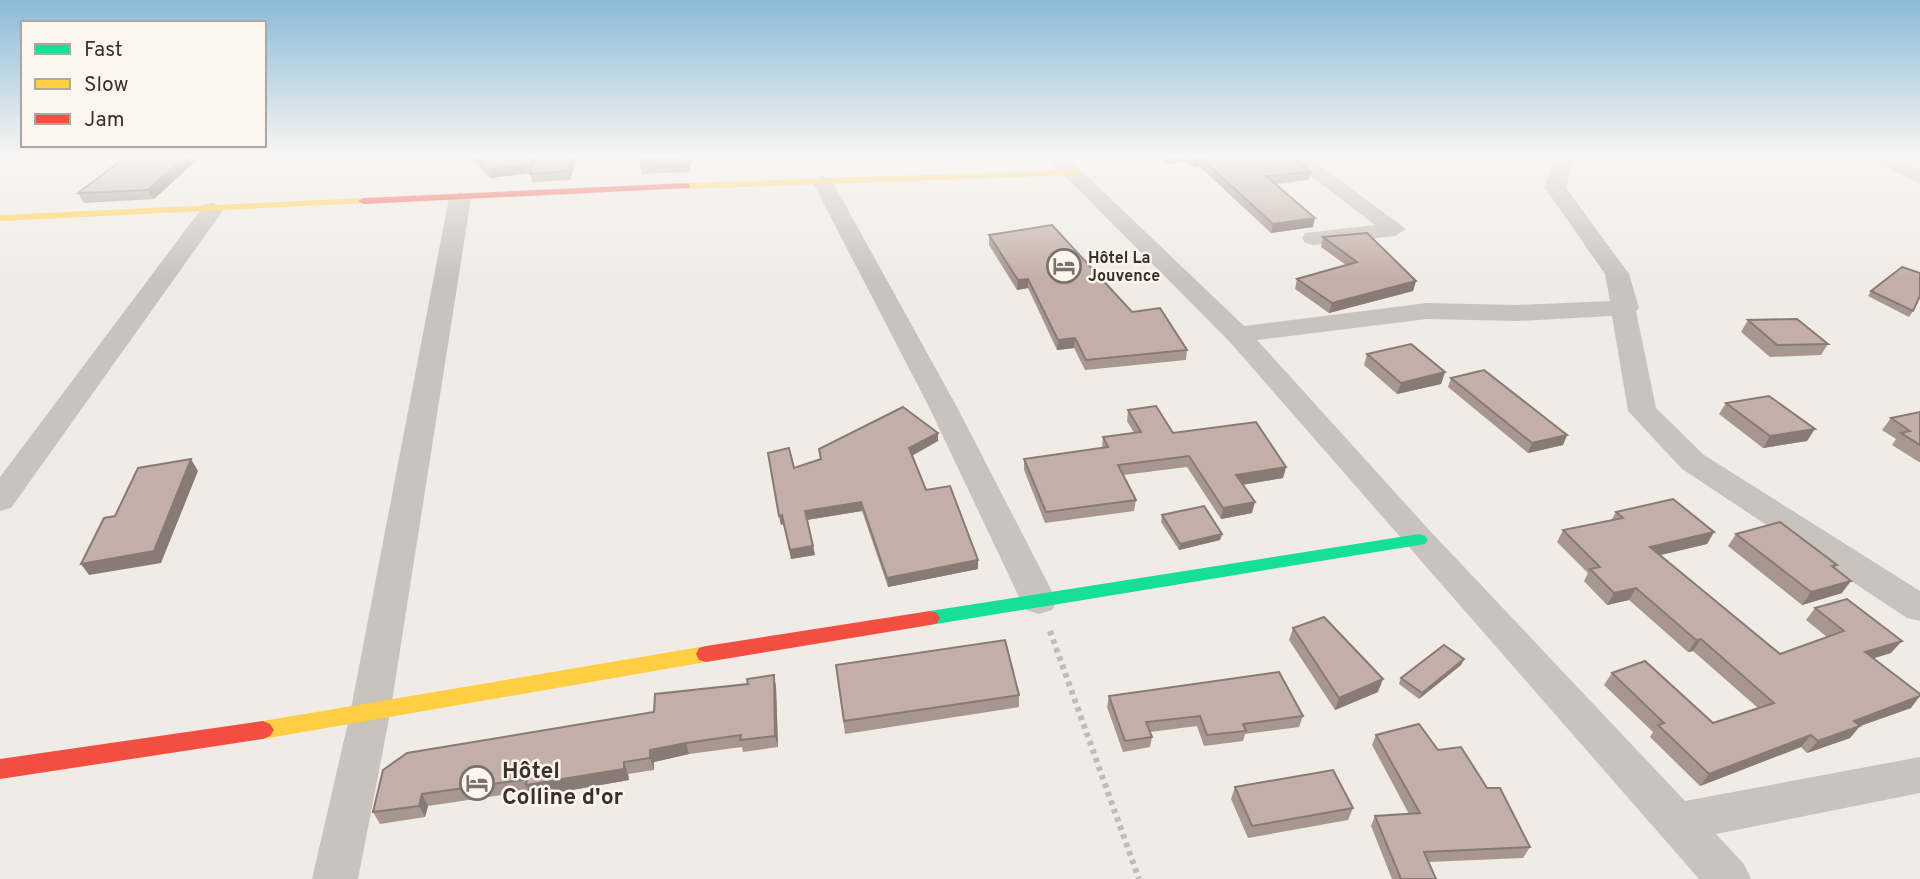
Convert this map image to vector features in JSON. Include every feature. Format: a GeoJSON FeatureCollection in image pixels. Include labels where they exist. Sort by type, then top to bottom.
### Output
{"type":"FeatureCollection","features":[{"type":"Feature","properties":{"kind":"street"},"geometry":{"type":"LineString","coordinates":[[0,218],[481,197]]}},
{"type":"Feature","properties":{"kind":"street"},"geometry":{"type":"LineString","coordinates":[[831,197],[943,407],[1039,601]]}},
{"type":"Feature","properties":{"kind":"street"},"geometry":{"type":"LineString","coordinates":[[1098,197],[1238,335],[1419,540],[1728,879]]}},
{"type":"Feature","properties":{"kind":"street"},"geometry":{"type":"LineString","coordinates":[[1313,238],[1395,229],[1351,197]]}},
{"type":"Feature","properties":{"kind":"street"},"geometry":{"type":"LineString","coordinates":[[1562,197],[1617,274],[1626,308],[1642,411],[1693,462],[1920,608]]}},
{"type":"Feature","properties":{"kind":"street"},"geometry":{"type":"LineString","coordinates":[[335,879],[370,714],[460,198]]}},
{"type":"Feature","properties":{"kind":"street"},"geometry":{"type":"LineString","coordinates":[[0,500],[213,209]]}},
{"type":"Feature","properties":{"kind":"street"},"geometry":{"type":"LineString","coordinates":[[1238,335],[1427,311],[1517,313],[1626,308]]}},
{"type":"Feature","properties":{"kind":"street"},"geometry":{"type":"LineString","coordinates":[[0,769],[370,714],[681,657],[1419,540]]}},
{"type":"Feature","properties":{"kind":"street"},"geometry":{"type":"LineString","coordinates":[[1678,822],[1920,775]]}},
{"type":"Feature","properties":{"kind":"path"},"geometry":{"type":"LineString","coordinates":[[1039,601],[1139,879]]}},
{"type":"Feature","properties":{"kind":"building"},"geometry":{"type":"Polygon","coordinates":[[[1244,197],[1291,197],[1315,218],[1273,224],[1244,197]]]}},
{"type":"Feature","properties":{"kind":"building"},"geometry":{"type":"Polygon","coordinates":[[[1052,225],[1132,312],[1160,308],[1187,350],[1086,360],[1075,338],[1058,340],[1028,279],[1018,280],[989,235],[1052,225]]]}},
{"type":"Feature","properties":{"kind":"building"},"geometry":{"type":"Polygon","coordinates":[[[1367,233],[1416,281],[1332,303],[1297,279],[1357,262],[1323,237],[1367,233]]]}},
{"type":"Feature","properties":{"kind":"building"},"geometry":{"type":"Polygon","coordinates":[[[1902,267],[1920,273],[1920,296],[1913,311],[1871,291],[1902,267]]]}},
{"type":"Feature","properties":{"kind":"building"},"geometry":{"type":"Polygon","coordinates":[[[1797,319],[1828,344],[1777,345],[1748,320],[1797,319]]]}},
{"type":"Feature","properties":{"kind":"building"},"geometry":{"type":"Polygon","coordinates":[[[1411,344],[1445,372],[1401,383],[1367,354],[1411,344]]]}},
{"type":"Feature","properties":{"kind":"building"},"geometry":{"type":"Polygon","coordinates":[[[1484,370],[1567,435],[1532,443],[1451,378],[1484,370]]]}},
{"type":"Feature","properties":{"kind":"building"},"geometry":{"type":"Polygon","coordinates":[[[1769,396],[1815,429],[1770,436],[1726,403],[1769,396]]]}},
{"type":"Feature","properties":{"kind":"building"},"geometry":{"type":"Polygon","coordinates":[[[1156,406],[1173,433],[1256,422],[1286,467],[1236,475],[1255,502],[1223,508],[1189,456],[1118,465],[1136,500],[1046,512],[1024,459],[1108,447],[1103,437],[1141,432],[1128,410],[1156,406]]]}},
{"type":"Feature","properties":{"kind":"building"},"geometry":{"type":"Polygon","coordinates":[[[903,407],[938,433],[909,448],[926,490],[950,486],[978,560],[887,578],[861,502],[805,511],[813,546],[790,550],[782,515],[779,516],[768,453],[789,448],[794,468],[821,459],[819,449],[903,407]]]}},
{"type":"Feature","properties":{"kind":"building"},"geometry":{"type":"Polygon","coordinates":[[[1920,412],[1920,445],[1901,433],[1910,431],[1891,418],[1920,412]]]}},
{"type":"Feature","properties":{"kind":"building"},"geometry":{"type":"Polygon","coordinates":[[[191,459],[154,551],[81,564],[104,518],[115,516],[138,468],[191,459]]]}},
{"type":"Feature","properties":{"kind":"building"},"geometry":{"type":"Polygon","coordinates":[[[1673,499],[1714,532],[1650,547],[1780,654],[1844,631],[1815,608],[1847,599],[1902,641],[1865,652],[1920,696],[1854,721],[1860,726],[1818,741],[1811,735],[1709,774],[1658,725],[1664,723],[1612,673],[1645,661],[1713,723],[1774,703],[1701,639],[1696,640],[1636,588],[1614,593],[1590,569],[1600,567],[1563,530],[1623,518],[1616,512],[1673,499]]]}},
{"type":"Feature","properties":{"kind":"building"},"geometry":{"type":"Polygon","coordinates":[[[1204,506],[1222,534],[1180,544],[1162,515],[1204,506]]]}},
{"type":"Feature","properties":{"kind":"building"},"geometry":{"type":"Polygon","coordinates":[[[1780,522],[1837,565],[1832,566],[1851,581],[1811,592],[1736,534],[1780,522]]]}},
{"type":"Feature","properties":{"kind":"building"},"geometry":{"type":"Polygon","coordinates":[[[1324,617],[1383,679],[1339,698],[1293,628],[1324,617]]]}},
{"type":"Feature","properties":{"kind":"building"},"geometry":{"type":"Polygon","coordinates":[[[1005,640],[1019,695],[844,721],[836,665],[1005,640]]]}},
{"type":"Feature","properties":{"kind":"building"},"geometry":{"type":"Polygon","coordinates":[[[1444,645],[1464,659],[1422,693],[1401,678],[1444,645]]]}},
{"type":"Feature","properties":{"kind":"building"},"geometry":{"type":"Polygon","coordinates":[[[1279,672],[1303,716],[1243,724],[1246,731],[1207,735],[1200,716],[1146,722],[1152,737],[1125,741],[1109,696],[1279,672]]]}},
{"type":"Feature","properties":{"kind":"building"},"geometry":{"type":"Polygon","coordinates":[[[774,675],[775,736],[740,740],[741,735],[686,743],[650,750],[650,758],[624,762],[624,769],[526,785],[527,779],[422,794],[419,806],[373,812],[383,770],[407,753],[654,712],[655,694],[748,684],[747,679],[774,675]]]}},
{"type":"Feature","properties":{"kind":"building"},"geometry":{"type":"Polygon","coordinates":[[[1419,724],[1438,750],[1461,747],[1487,788],[1500,788],[1530,847],[1424,852],[1436,879],[1401,879],[1375,816],[1420,813],[1376,735],[1419,724]]]}},
{"type":"Feature","properties":{"kind":"building"},"geometry":{"type":"Polygon","coordinates":[[[1333,770],[1353,808],[1252,826],[1235,787],[1333,770]]]}},
{"type":"Feature","properties":{"kind":"traffic: fast"},"geometry":{"type":"LineString","coordinates":[[930,618],[1419,540]]}},
{"type":"Feature","properties":{"kind":"traffic: slow"},"geometry":{"type":"LineString","coordinates":[[0,218],[364,201]]}},
{"type":"Feature","properties":{"kind":"traffic: slow"},"geometry":{"type":"LineString","coordinates":[[263,730],[706,654]]}},
{"type":"Feature","properties":{"kind":"traffic: jam"},"geometry":{"type":"LineString","coordinates":[[364,201],[449,197]]}},
{"type":"Feature","properties":{"kind":"traffic: jam"},"geometry":{"type":"LineString","coordinates":[[706,654],[930,618]]}},
{"type":"Feature","properties":{"kind":"traffic: jam"},"geometry":{"type":"LineString","coordinates":[[0,769],[263,730]]}},
{"type":"Feature","properties":{"kind":"place","name":"Hôtel La Jouvence"},"geometry":{"type":"Point","coordinates":[1064,266]}},
{"type":"Feature","properties":{"kind":"place","name":"Hôtel Colline d'or"},"geometry":{"type":"Point","coordinates":[477,783]}}]}
